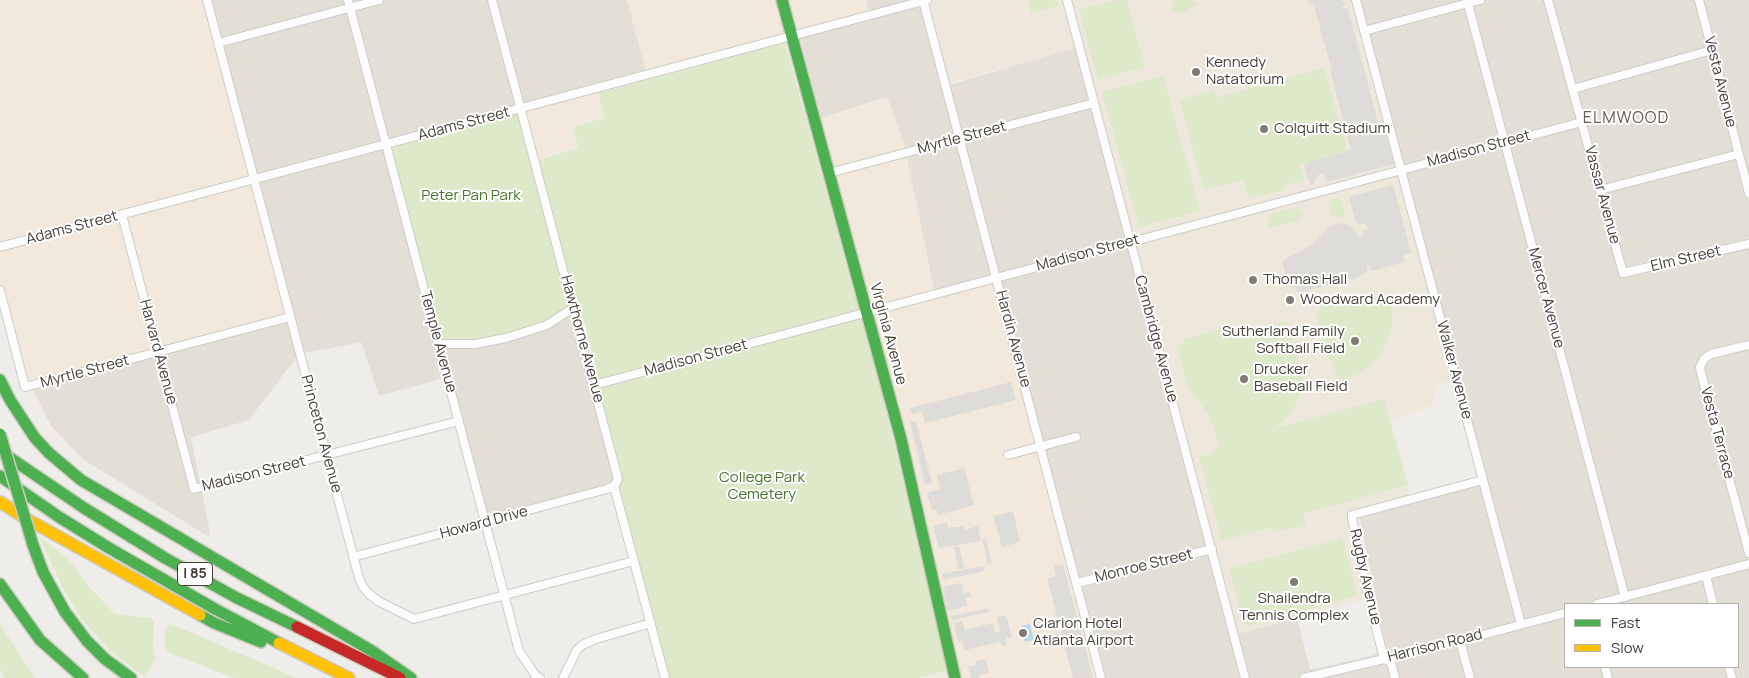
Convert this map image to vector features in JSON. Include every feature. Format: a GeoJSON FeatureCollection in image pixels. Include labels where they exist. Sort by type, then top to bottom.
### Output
{"type":"FeatureCollection","features":[{"type":"Feature","properties":{"kind":"main road","name":"Virginia Avenue"},"geometry":{"type":"LineString","coordinates":[[782,0],[901,438],[956,678]]}},
{"type":"Feature","properties":{"kind":"main road"},"geometry":{"type":"LineString","coordinates":[[0,380],[10,400],[35,438],[59,463],[81,480],[365,647],[411,678]]}},
{"type":"Feature","properties":{"kind":"main road"},"geometry":{"type":"LineString","coordinates":[[0,434],[32,544],[50,587],[87,641],[106,659],[131,678]]}},
{"type":"Feature","properties":{"kind":"main road","name":"I 85"},"geometry":{"type":"LineString","coordinates":[[0,451],[84,508],[165,558],[235,597],[401,678]]}},
{"type":"Feature","properties":{"kind":"main road","name":"I 85"},"geometry":{"type":"LineString","coordinates":[[0,476],[59,517],[109,548],[215,609],[349,678]]}},
{"type":"Feature","properties":{"kind":"main road"},"geometry":{"type":"LineString","coordinates":[[0,502],[25,518],[214,623],[307,658]]}},
{"type":"Feature","properties":{"kind":"main road"},"geometry":{"type":"LineString","coordinates":[[0,584],[40,640],[83,678]]}},
{"type":"Feature","properties":{"kind":"street","name":"Princeton Avenue"},"geometry":{"type":"LineString","coordinates":[[207,0],[362,586],[378,601],[414,620],[634,561]]}},
{"type":"Feature","properties":{"kind":"street"},"geometry":{"type":"LineString","coordinates":[[218,43],[349,4],[379,0]]}},
{"type":"Feature","properties":{"kind":"street","name":"Hawthorne Avenue"},"geometry":{"type":"LineString","coordinates":[[492,0],[618,479],[614,486],[665,678]]}},
{"type":"Feature","properties":{"kind":"street","name":"Adams Street"},"geometry":{"type":"LineString","coordinates":[[0,247],[925,0]]}},
{"type":"Feature","properties":{"kind":"street","name":"Hardin Avenue"},"geometry":{"type":"LineString","coordinates":[[925,0],[1101,678]]}},
{"type":"Feature","properties":{"kind":"street","name":"Cambridge Avenue"},"geometry":{"type":"LineString","coordinates":[[1067,0],[1245,678]]}},
{"type":"Feature","properties":{"kind":"street","name":"Walker Avenue"},"geometry":{"type":"LineString","coordinates":[[1356,0],[1521,624]]}},
{"type":"Feature","properties":{"kind":"street"},"geometry":{"type":"LineString","coordinates":[[1364,30],[1480,0]]}},
{"type":"Feature","properties":{"kind":"street","name":"Vassar Avenue"},"geometry":{"type":"LineString","coordinates":[[1548,0],[1623,274]]}},
{"type":"Feature","properties":{"kind":"street","name":"Vesta Avenue"},"geometry":{"type":"LineString","coordinates":[[1699,0],[1749,193]]}},
{"type":"Feature","properties":{"kind":"street","name":"Mercer Avenue"},"geometry":{"type":"LineString","coordinates":[[1467,2],[1625,597]]}},
{"type":"Feature","properties":{"kind":"street","name":"Temple Avenue"},"geometry":{"type":"LineString","coordinates":[[349,4],[519,651],[536,676],[540,678]]}},
{"type":"Feature","properties":{"kind":"street"},"geometry":{"type":"LineString","coordinates":[[1573,89],[1712,50]]}},
{"type":"Feature","properties":{"kind":"street","name":"Myrtle Street"},"geometry":{"type":"LineString","coordinates":[[829,173],[1094,103]]}},
{"type":"Feature","properties":{"kind":"street","name":"Madison Street"},"geometry":{"type":"LineString","coordinates":[[594,385],[1582,122]]}},
{"type":"Feature","properties":{"kind":"street"},"geometry":{"type":"LineString","coordinates":[[1600,190],[1739,154]]}},
{"type":"Feature","properties":{"kind":"street","name":"Harvard Avenue"},"geometry":{"type":"LineString","coordinates":[[122,215],[194,489]]}},
{"type":"Feature","properties":{"kind":"street","name":"Elm Street"},"geometry":{"type":"LineString","coordinates":[[1623,274],[1749,244]]}},
{"type":"Feature","properties":{"kind":"street","name":"Myrtle Street"},"geometry":{"type":"LineString","coordinates":[[0,290],[26,387],[290,317]]}},
{"type":"Feature","properties":{"kind":"street"},"geometry":{"type":"LineString","coordinates":[[438,344],[475,344],[506,338],[547,325],[573,308]]}},
{"type":"Feature","properties":{"kind":"street","name":"Vesta Terrace"},"geometry":{"type":"LineString","coordinates":[[1749,345],[1711,354],[1704,359],[1700,367],[1749,553]]}},
{"type":"Feature","properties":{"kind":"street","name":"Madison Street"},"geometry":{"type":"LineString","coordinates":[[194,489],[459,421]]}},
{"type":"Feature","properties":{"kind":"street"},"geometry":{"type":"LineString","coordinates":[[1008,456],[1076,437]]}},
{"type":"Feature","properties":{"kind":"street","name":"Rugby Avenue"},"geometry":{"type":"LineString","coordinates":[[1395,678],[1391,662],[1384,659],[1366,586],[1352,515],[1483,480]]}},
{"type":"Feature","properties":{"kind":"street","name":"Howard Drive"},"geometry":{"type":"LineString","coordinates":[[354,557],[608,490],[614,486]]}},
{"type":"Feature","properties":{"kind":"street","name":"Monroe Street"},"geometry":{"type":"LineString","coordinates":[[1077,583],[1212,549]]}},
{"type":"Feature","properties":{"kind":"street"},"geometry":{"type":"LineString","coordinates":[[1601,603],[1749,564]]}},
{"type":"Feature","properties":{"kind":"street"},"geometry":{"type":"LineString","coordinates":[[1706,576],[1713,603]]}},
{"type":"Feature","properties":{"kind":"street","name":"Harrison Road"},"geometry":{"type":"LineString","coordinates":[[1304,678],[1460,641],[1564,613]]}},
{"type":"Feature","properties":{"kind":"street"},"geometry":{"type":"LineString","coordinates":[[563,678],[577,650],[582,645],[651,623]]}},
{"type":"Feature","properties":{"kind":"street"},"geometry":{"type":"LineString","coordinates":[[1460,641],[1470,678]]}},
{"type":"Feature","properties":{"kind":"shaded area"},"geometry":{"type":"Polygon","coordinates":[[[0,0],[202,0],[285,314],[30,383],[0,313],[0,0]]]}},
{"type":"Feature","properties":{"kind":"shaded area"},"geometry":{"type":"Polygon","coordinates":[[[202,0],[627,0],[646,71],[384,144],[474,341],[575,318],[616,482],[485,517],[452,376],[379,396],[361,342],[299,354],[249,420],[191,437],[211,538],[84,460],[51,426],[30,383],[285,314],[202,0]]]}},
{"type":"Feature","properties":{"kind":"shaded area"},"geometry":{"type":"Polygon","coordinates":[[[627,0],[866,0],[871,19],[849,25],[799,33],[646,71],[627,0]]]}},
{"type":"Feature","properties":{"kind":"shaded area"},"geometry":{"type":"Polygon","coordinates":[[[866,0],[923,0],[946,86],[1074,48],[1077,38],[1234,635],[1297,618],[1310,670],[1387,652],[1359,514],[1479,479],[1356,0],[1749,0],[1749,678],[1101,678],[992,275],[934,290],[904,144],[887,97],[821,118],[799,33],[849,25],[871,18],[866,0]]]}},
{"type":"Feature","properties":{"kind":"shaded area","name":"Woodward Academy"},"geometry":{"type":"Polygon","coordinates":[[[923,0],[1356,0],[1456,379],[1439,384],[1433,405],[1390,420],[1408,485],[1408,498],[1352,518],[1348,535],[1364,599],[1234,635],[1079,47],[946,84],[923,0]]]}},
{"type":"Feature","properties":{"kind":"shaded area"},"geometry":{"type":"Polygon","coordinates":[[[1308,0],[1343,0],[1345,6],[1341,9],[1348,8],[1378,123],[1382,122],[1394,164],[1326,182],[1324,173],[1318,175],[1314,184],[1310,185],[1304,164],[1351,150],[1315,7],[1314,4],[1309,5],[1308,0]]]}},
{"type":"Feature","properties":{"kind":"shaded area"},"geometry":{"type":"Polygon","coordinates":[[[595,86],[603,117],[572,126],[577,147],[538,158],[521,106],[595,86]]]}},
{"type":"Feature","properties":{"kind":"shaded area"},"geometry":{"type":"Polygon","coordinates":[[[887,97],[904,144],[934,290],[992,274],[1101,678],[924,678],[959,670],[821,118],[887,97]]]}},
{"type":"Feature","properties":{"kind":"shaded area"},"geometry":{"type":"Polygon","coordinates":[[[1393,185],[1411,253],[1403,255],[1405,262],[1371,271],[1368,264],[1366,266],[1368,272],[1361,274],[1360,277],[1306,291],[1297,292],[1296,287],[1289,288],[1282,261],[1313,244],[1330,226],[1338,223],[1350,225],[1359,237],[1363,236],[1363,231],[1368,229],[1367,226],[1366,224],[1356,223],[1349,197],[1393,185]]]}},
{"type":"Feature","properties":{"kind":"shaded area"},"geometry":{"type":"Polygon","coordinates":[[[1011,382],[1016,400],[925,423],[922,411],[912,414],[910,408],[1011,382]]]}},
{"type":"Feature","properties":{"kind":"shaded area"},"geometry":{"type":"Polygon","coordinates":[[[916,421],[932,483],[925,485],[910,422],[916,421]]]}},
{"type":"Feature","properties":{"kind":"shaded area"},"geometry":{"type":"Polygon","coordinates":[[[964,468],[974,505],[938,515],[937,510],[932,511],[927,493],[940,489],[937,475],[964,468]]]}},
{"type":"Feature","properties":{"kind":"shaded area"},"geometry":{"type":"Polygon","coordinates":[[[1013,511],[1020,542],[1002,547],[993,516],[1013,511]]]}},
{"type":"Feature","properties":{"kind":"shaded area"},"geometry":{"type":"Polygon","coordinates":[[[947,522],[948,528],[963,526],[964,530],[978,526],[981,541],[939,548],[933,526],[947,522]]]}},
{"type":"Feature","properties":{"kind":"shaded area"},"geometry":{"type":"Polygon","coordinates":[[[986,538],[992,563],[988,564],[982,539],[986,538]]]}},
{"type":"Feature","properties":{"kind":"shaded area"},"geometry":{"type":"Polygon","coordinates":[[[959,546],[964,568],[958,569],[954,547],[959,546]]]}},
{"type":"Feature","properties":{"kind":"shaded area"},"geometry":{"type":"Polygon","coordinates":[[[1063,564],[1093,678],[1073,678],[1047,578],[1056,576],[1054,566],[1063,564]]]}},
{"type":"Feature","properties":{"kind":"shaded area"},"geometry":{"type":"Polygon","coordinates":[[[983,566],[985,571],[943,580],[942,574],[983,566]]]}},
{"type":"Feature","properties":{"kind":"shaded area"},"geometry":{"type":"Polygon","coordinates":[[[962,583],[964,593],[970,592],[971,597],[965,598],[967,606],[948,611],[943,587],[962,583]]]}},
{"type":"Feature","properties":{"kind":"shaded area"},"geometry":{"type":"Polygon","coordinates":[[[988,608],[989,612],[952,620],[951,616],[988,608]]]}},
{"type":"Feature","properties":{"kind":"shaded area"},"geometry":{"type":"Polygon","coordinates":[[[1006,615],[1012,637],[1006,638],[1007,645],[1002,646],[1000,642],[964,650],[962,641],[958,642],[954,623],[962,621],[965,630],[993,623],[995,633],[1000,632],[997,617],[1006,615]]]}},
{"type":"Feature","properties":{"kind":"shaded area"},"geometry":{"type":"Polygon","coordinates":[[[986,659],[989,673],[979,675],[979,678],[971,678],[968,667],[976,665],[975,661],[986,659]]]}},
{"type":"Feature","properties":{"kind":"green space"},"geometry":{"type":"Polygon","coordinates":[[[1028,0],[1057,0],[1058,6],[1031,13],[1028,0]]]}},
{"type":"Feature","properties":{"kind":"green space"},"geometry":{"type":"Polygon","coordinates":[[[1116,0],[1127,0],[1145,67],[1098,80],[1079,10],[1116,0]]]}},
{"type":"Feature","properties":{"kind":"green space"},"geometry":{"type":"Polygon","coordinates":[[[1172,0],[1198,2],[1186,12],[1173,13],[1172,0]]]}},
{"type":"Feature","properties":{"kind":"green space","name":"College Park Cemetery"},"geometry":{"type":"Polygon","coordinates":[[[785,43],[878,379],[947,671],[918,678],[668,678],[618,488],[621,472],[595,374],[597,371],[584,320],[580,317],[538,160],[578,148],[573,127],[604,118],[598,93],[785,43]]]}},
{"type":"Feature","properties":{"kind":"green space","name":"Colquitt Stadium"},"geometry":{"type":"Polygon","coordinates":[[[1324,68],[1347,151],[1300,165],[1304,180],[1285,185],[1286,189],[1251,198],[1250,195],[1247,196],[1243,180],[1204,190],[1180,102],[1181,99],[1214,90],[1216,98],[1324,68]]]}},
{"type":"Feature","properties":{"kind":"green space"},"geometry":{"type":"Polygon","coordinates":[[[1163,76],[1200,211],[1139,227],[1102,92],[1163,76]]]}},
{"type":"Feature","properties":{"kind":"green space","name":"Peter Pan Park"},"geometry":{"type":"Polygon","coordinates":[[[521,106],[575,318],[474,341],[443,344],[383,144],[521,106]]]}},
{"type":"Feature","properties":{"kind":"green space"},"geometry":{"type":"Polygon","coordinates":[[[1339,198],[1345,216],[1337,218],[1331,214],[1328,201],[1339,198]]]}},
{"type":"Feature","properties":{"kind":"green space"},"geometry":{"type":"Polygon","coordinates":[[[1298,207],[1303,215],[1302,218],[1269,227],[1267,215],[1298,207]]]}},
{"type":"Feature","properties":{"kind":"green space","name":"Sutherland Family Softball Field"},"geometry":{"type":"Polygon","coordinates":[[[1387,296],[1393,314],[1386,345],[1373,364],[1357,374],[1339,380],[1325,349],[1316,316],[1321,307],[1387,296]]]}},
{"type":"Feature","properties":{"kind":"green space"},"geometry":{"type":"Polygon","coordinates":[[[1286,321],[1302,373],[1300,394],[1292,413],[1274,428],[1265,431],[1384,399],[1408,485],[1303,514],[1306,526],[1275,531],[1273,527],[1222,541],[1199,457],[1214,453],[1219,444],[1210,417],[1187,385],[1178,350],[1185,339],[1224,328],[1255,330],[1286,321]]]}},
{"type":"Feature","properties":{"kind":"green space"},"geometry":{"type":"Polygon","coordinates":[[[40,537],[68,558],[90,588],[115,614],[151,618],[154,622],[153,646],[156,658],[145,677],[110,651],[81,618],[64,590],[40,537]]]}},
{"type":"Feature","properties":{"kind":"green space","name":"Shailendra Tennis Complex"},"geometry":{"type":"Polygon","coordinates":[[[1342,538],[1358,596],[1245,626],[1229,569],[1342,538]]]}},
{"type":"Feature","properties":{"kind":"green space"},"geometry":{"type":"Polygon","coordinates":[[[169,623],[297,678],[234,678],[167,652],[164,637],[169,623]]]}},
{"type":"Feature","properties":{"kind":"green space"},"geometry":{"type":"Polygon","coordinates":[[[0,624],[35,678],[5,678],[0,669],[0,624]]]}},
{"type":"Feature","properties":{"kind":"water"},"geometry":{"type":"Polygon","coordinates":[[[1030,624],[1034,640],[1025,642],[1021,626],[1030,624]]]}},
{"type":"Feature","properties":{"kind":"traffic: fast"},"geometry":{"type":"LineString","coordinates":[[782,0],[901,439],[955,678]]}},
{"type":"Feature","properties":{"kind":"traffic: fast"},"geometry":{"type":"LineString","coordinates":[[0,380],[10,400],[35,438],[49,453],[81,480],[372,651],[411,678]]}},
{"type":"Feature","properties":{"kind":"traffic: fast"},"geometry":{"type":"LineString","coordinates":[[0,434],[33,545]]}},
{"type":"Feature","properties":{"kind":"traffic: fast"},"geometry":{"type":"LineString","coordinates":[[0,451],[84,508],[165,558],[235,597],[297,627]]}},
{"type":"Feature","properties":{"kind":"traffic: fast"},"geometry":{"type":"LineString","coordinates":[[0,476],[59,517],[109,548],[215,609],[279,643]]}},
{"type":"Feature","properties":{"kind":"traffic: fast"},"geometry":{"type":"LineString","coordinates":[[33,545],[43,572],[65,612],[87,641],[105,659],[131,678]]}},
{"type":"Feature","properties":{"kind":"traffic: fast"},"geometry":{"type":"LineString","coordinates":[[0,584],[40,640],[83,678]]}},
{"type":"Feature","properties":{"kind":"traffic: fast"},"geometry":{"type":"LineString","coordinates":[[200,615],[214,623],[261,642]]}},
{"type":"Feature","properties":{"kind":"traffic: slow"},"geometry":{"type":"LineString","coordinates":[[0,502],[25,518],[200,615]]}},
{"type":"Feature","properties":{"kind":"traffic: slow"},"geometry":{"type":"LineString","coordinates":[[279,643],[349,678]]}},
{"type":"Feature","properties":{"kind":"traffic: jam"},"geometry":{"type":"LineString","coordinates":[[297,627],[400,678]]}},
{"type":"Feature","properties":{"kind":"place","name":"Kennedy Natatorium"},"geometry":{"type":"Point","coordinates":[1196,72]}},
{"type":"Feature","properties":{"kind":"place","name":"Colquitt Stadium"},"geometry":{"type":"Point","coordinates":[1264,129]}},
{"type":"Feature","properties":{"kind":"place","name":"Thomas Hall"},"geometry":{"type":"Point","coordinates":[1253,280]}},
{"type":"Feature","properties":{"kind":"place","name":"Woodward Academy"},"geometry":{"type":"Point","coordinates":[1290,300]}},
{"type":"Feature","properties":{"kind":"place","name":"Sutherland Family Softball Field"},"geometry":{"type":"Point","coordinates":[1355,341]}},
{"type":"Feature","properties":{"kind":"place","name":"Drucker Baseball Field"},"geometry":{"type":"Point","coordinates":[1244,379]}},
{"type":"Feature","properties":{"kind":"place","name":"Shailendra Tennis Complex"},"geometry":{"type":"Point","coordinates":[1294,582]}},
{"type":"Feature","properties":{"kind":"place","name":"Clarion Hotel Atlanta Airport"},"geometry":{"type":"Point","coordinates":[1023,633]}},
{"type":"Feature","properties":{"kind":"district","name":"ELMWOOD"},"geometry":{"type":"Point","coordinates":[1626,119]}}]}
